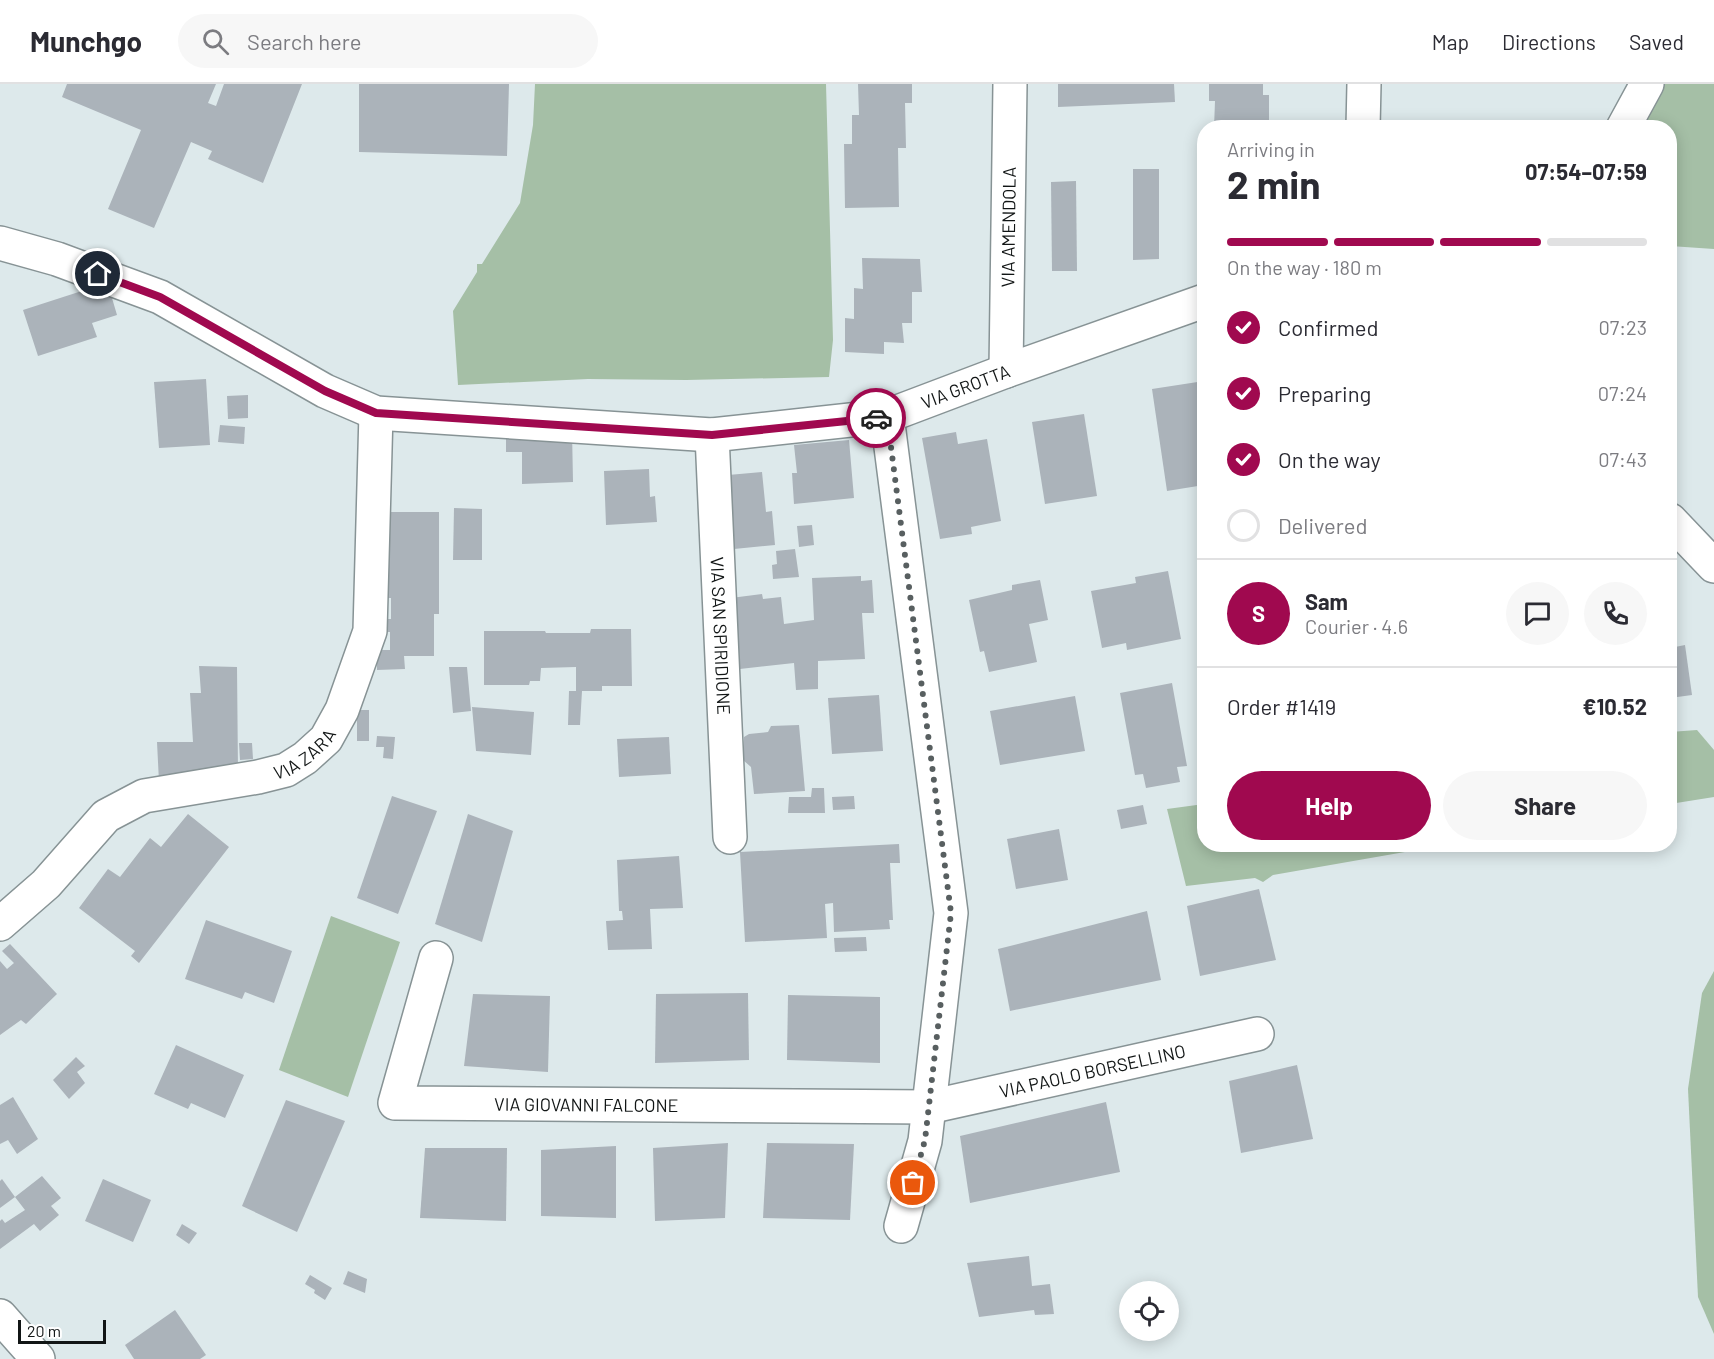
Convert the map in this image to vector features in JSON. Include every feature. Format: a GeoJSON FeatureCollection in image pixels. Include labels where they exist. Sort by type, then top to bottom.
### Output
{"type":"FeatureCollection","features":[{"type":"Feature","properties":{"kind":"street","name":"VIA AMENDOLA"},"geometry":{"type":"LineString","coordinates":[[1006,371],[1010,84]]}},
{"type":"Feature","properties":{"kind":"street"},"geometry":{"type":"LineString","coordinates":[[1364,84],[1364,120]]}},
{"type":"Feature","properties":{"kind":"street"},"geometry":{"type":"LineString","coordinates":[[1627,120],[1647,84]]}},
{"type":"Feature","properties":{"kind":"street","name":"VIA GROTTA"},"geometry":{"type":"LineString","coordinates":[[0,243],[57,259],[160,297],[325,391],[376,413],[712,435],[887,416],[1197,303]]}},
{"type":"Feature","properties":{"kind":"street","name":"VIA ZARA"},"geometry":{"type":"LineString","coordinates":[[0,924],[46,884],[106,816],[144,796],[258,777],[286,770],[305,758],[326,739],[342,710],[370,631],[376,413]]}},
{"type":"Feature","properties":{"kind":"street"},"geometry":{"type":"LineString","coordinates":[[887,416],[951,913],[925,1140],[901,1226]]}},
{"type":"Feature","properties":{"kind":"street","name":"VIA SAN SPIRIDIONE"},"geometry":{"type":"LineString","coordinates":[[712,435],[730,837]]}},
{"type":"Feature","properties":{"kind":"street"},"geometry":{"type":"LineString","coordinates":[[1677,530],[1693,554]]}},
{"type":"Feature","properties":{"kind":"street","name":"VIA GIOVANNI FALCONE"},"geometry":{"type":"LineString","coordinates":[[436,958],[395,1103],[929,1107]]}},
{"type":"Feature","properties":{"kind":"street","name":"VIA PAOLO BORSELLINO"},"geometry":{"type":"LineString","coordinates":[[929,1107],[1257,1034]]}},
{"type":"Feature","properties":{"kind":"street"},"geometry":{"type":"LineString","coordinates":[[0,1316],[38,1359]]}},
{"type":"Feature","properties":{"kind":"green space"},"geometry":{"type":"Polygon","coordinates":[[[535,84],[826,84],[833,340],[829,377],[686,380],[588,379],[458,385],[453,311],[477,272],[477,264],[482,264],[520,203],[533,125],[535,84]]]}},
{"type":"Feature","properties":{"kind":"green space"},"geometry":{"type":"Polygon","coordinates":[[[1647,84],[1714,84],[1714,249],[1677,246],[1677,120],[1628,120],[1647,84]]]}},
{"type":"Feature","properties":{"kind":"green space"},"geometry":{"type":"Polygon","coordinates":[[[1697,730],[1714,750],[1714,797],[1677,803],[1677,731],[1697,730]]]}},
{"type":"Feature","properties":{"kind":"green space"},"geometry":{"type":"Polygon","coordinates":[[[1197,805],[1197,852],[1405,852],[1273,875],[1263,882],[1255,878],[1186,886],[1167,809],[1197,805]]]}},
{"type":"Feature","properties":{"kind":"green space"},"geometry":{"type":"Polygon","coordinates":[[[331,916],[400,942],[348,1097],[279,1070],[331,916]]]}},
{"type":"Feature","properties":{"kind":"green space"},"geometry":{"type":"Polygon","coordinates":[[[1714,971],[1714,1334],[1698,1297],[1688,1089],[1702,993],[1714,971]]]}},
{"type":"Feature","properties":{"kind":"building"},"geometry":{"type":"Polygon","coordinates":[[[67,84],[216,84],[208,103],[216,106],[224,84],[302,84],[263,183],[208,159],[212,151],[191,142],[154,228],[108,209],[141,130],[62,97],[67,84]]]}},
{"type":"Feature","properties":{"kind":"building"},"geometry":{"type":"Polygon","coordinates":[[[359,84],[509,84],[507,156],[359,152],[359,84]]]}},
{"type":"Feature","properties":{"kind":"building"},"geometry":{"type":"Polygon","coordinates":[[[858,84],[912,84],[912,103],[905,103],[906,148],[898,148],[899,207],[845,208],[844,144],[852,144],[852,115],[859,115],[858,84]]]}},
{"type":"Feature","properties":{"kind":"building"},"geometry":{"type":"Polygon","coordinates":[[[1058,84],[1174,84],[1175,102],[1058,107],[1058,84]]]}},
{"type":"Feature","properties":{"kind":"building"},"geometry":{"type":"Polygon","coordinates":[[[1209,84],[1263,84],[1263,95],[1269,95],[1269,120],[1214,120],[1215,101],[1209,101],[1209,84]]]}},
{"type":"Feature","properties":{"kind":"building"},"geometry":{"type":"Polygon","coordinates":[[[1133,169],[1159,169],[1159,259],[1133,260],[1133,169]]]}},
{"type":"Feature","properties":{"kind":"building"},"geometry":{"type":"Polygon","coordinates":[[[1076,181],[1077,271],[1052,271],[1051,182],[1076,181]]]}},
{"type":"Feature","properties":{"kind":"building"},"geometry":{"type":"Polygon","coordinates":[[[862,258],[920,259],[922,292],[912,292],[912,323],[902,323],[904,343],[884,342],[884,354],[845,352],[845,318],[854,319],[854,288],[863,289],[862,258]]]}},
{"type":"Feature","properties":{"kind":"building"},"geometry":{"type":"Polygon","coordinates":[[[91,288],[112,298],[117,315],[92,323],[97,337],[38,356],[23,310],[91,288]]]}},
{"type":"Feature","properties":{"kind":"building"},"geometry":{"type":"Polygon","coordinates":[[[206,379],[210,445],[159,448],[154,382],[206,379]]]}},
{"type":"Feature","properties":{"kind":"building"},"geometry":{"type":"Polygon","coordinates":[[[1197,382],[1197,486],[1167,491],[1152,389],[1197,382]]]}},
{"type":"Feature","properties":{"kind":"building"},"geometry":{"type":"Polygon","coordinates":[[[248,395],[248,418],[228,419],[227,396],[248,395]]]}},
{"type":"Feature","properties":{"kind":"building"},"geometry":{"type":"Polygon","coordinates":[[[1084,414],[1097,496],[1045,504],[1032,422],[1084,414]]]}},
{"type":"Feature","properties":{"kind":"building"},"geometry":{"type":"Polygon","coordinates":[[[220,425],[245,427],[244,444],[218,442],[220,425]]]}},
{"type":"Feature","properties":{"kind":"building"},"geometry":{"type":"Polygon","coordinates":[[[572,430],[573,482],[522,484],[522,452],[506,452],[506,431],[572,430]]]}},
{"type":"Feature","properties":{"kind":"building"},"geometry":{"type":"Polygon","coordinates":[[[956,432],[958,444],[987,439],[1001,521],[971,527],[972,534],[940,539],[922,438],[956,432]]]}},
{"type":"Feature","properties":{"kind":"building"},"geometry":{"type":"Polygon","coordinates":[[[849,440],[854,498],[794,504],[792,473],[797,473],[794,445],[849,440]]]}},
{"type":"Feature","properties":{"kind":"building"},"geometry":{"type":"Polygon","coordinates":[[[649,469],[650,497],[655,496],[657,522],[606,525],[604,471],[649,469]]]}},
{"type":"Feature","properties":{"kind":"building"},"geometry":{"type":"Polygon","coordinates":[[[762,472],[766,512],[772,511],[775,545],[724,550],[717,476],[762,472]]]}},
{"type":"Feature","properties":{"kind":"building"},"geometry":{"type":"Polygon","coordinates":[[[454,508],[482,509],[482,560],[453,560],[454,508]]]}},
{"type":"Feature","properties":{"kind":"building"},"geometry":{"type":"Polygon","coordinates":[[[375,512],[439,512],[439,614],[434,614],[434,656],[404,656],[405,669],[377,670],[377,650],[390,650],[390,632],[383,632],[383,619],[391,619],[391,598],[376,598],[375,512]]]}},
{"type":"Feature","properties":{"kind":"building"},"geometry":{"type":"Polygon","coordinates":[[[812,525],[814,545],[799,547],[797,526],[812,525]]]}},
{"type":"Feature","properties":{"kind":"building"},"geometry":{"type":"Polygon","coordinates":[[[795,549],[799,577],[773,579],[772,565],[777,564],[776,551],[795,549]]]}},
{"type":"Feature","properties":{"kind":"building"},"geometry":{"type":"Polygon","coordinates":[[[1168,571],[1181,639],[1127,650],[1126,643],[1102,648],[1091,591],[1136,583],[1135,577],[1168,571]]]}},
{"type":"Feature","properties":{"kind":"building"},"geometry":{"type":"Polygon","coordinates":[[[861,576],[861,581],[872,580],[874,613],[862,613],[865,659],[818,661],[818,689],[796,690],[794,663],[731,670],[723,599],[762,594],[763,599],[781,597],[784,624],[814,620],[812,578],[861,576]]]}},
{"type":"Feature","properties":{"kind":"building"},"geometry":{"type":"Polygon","coordinates":[[[1040,580],[1048,620],[1029,624],[1037,662],[989,672],[984,651],[980,652],[969,600],[1012,590],[1012,585],[1040,580]]]}},
{"type":"Feature","properties":{"kind":"building"},"geometry":{"type":"Polygon","coordinates":[[[591,629],[631,629],[632,686],[602,686],[602,691],[582,691],[580,725],[568,725],[569,691],[576,691],[576,667],[541,668],[540,681],[530,681],[529,685],[484,685],[484,631],[590,633],[591,629]]]}},
{"type":"Feature","properties":{"kind":"building"},"geometry":{"type":"Polygon","coordinates":[[[1685,645],[1692,695],[1677,697],[1677,647],[1685,645]]]}},
{"type":"Feature","properties":{"kind":"building"},"geometry":{"type":"Polygon","coordinates":[[[199,666],[237,667],[238,772],[159,782],[157,742],[193,742],[190,693],[201,693],[199,666]]]}},
{"type":"Feature","properties":{"kind":"building"},"geometry":{"type":"Polygon","coordinates":[[[449,667],[467,667],[471,711],[453,713],[449,667]]]}},
{"type":"Feature","properties":{"kind":"building"},"geometry":{"type":"Polygon","coordinates":[[[1172,683],[1187,766],[1177,767],[1180,782],[1146,788],[1143,774],[1135,775],[1120,693],[1172,683]]]}},
{"type":"Feature","properties":{"kind":"building"},"geometry":{"type":"Polygon","coordinates":[[[879,695],[883,751],[832,754],[828,698],[879,695]]]}},
{"type":"Feature","properties":{"kind":"building"},"geometry":{"type":"Polygon","coordinates":[[[1075,696],[1085,751],[1000,765],[990,711],[1075,696]]]}},
{"type":"Feature","properties":{"kind":"building"},"geometry":{"type":"Polygon","coordinates":[[[472,707],[534,712],[531,755],[476,751],[472,707]]]}},
{"type":"Feature","properties":{"kind":"building"},"geometry":{"type":"Polygon","coordinates":[[[357,710],[369,710],[369,741],[357,741],[357,710]]]}},
{"type":"Feature","properties":{"kind":"building"},"geometry":{"type":"Polygon","coordinates":[[[799,725],[805,791],[754,794],[751,767],[743,760],[744,737],[749,734],[768,732],[771,726],[799,725]]]}},
{"type":"Feature","properties":{"kind":"building"},"geometry":{"type":"Polygon","coordinates":[[[377,736],[395,737],[393,759],[383,758],[384,747],[376,747],[377,736]]]}},
{"type":"Feature","properties":{"kind":"building"},"geometry":{"type":"Polygon","coordinates":[[[669,737],[671,774],[619,777],[617,739],[669,737]]]}},
{"type":"Feature","properties":{"kind":"building"},"geometry":{"type":"Polygon","coordinates":[[[239,743],[252,743],[253,759],[240,760],[239,743]]]}},
{"type":"Feature","properties":{"kind":"building"},"geometry":{"type":"Polygon","coordinates":[[[812,788],[824,788],[825,813],[788,813],[789,797],[811,797],[812,788]]]}},
{"type":"Feature","properties":{"kind":"building"},"geometry":{"type":"Polygon","coordinates":[[[392,796],[437,811],[398,914],[357,898],[392,796]]]}},
{"type":"Feature","properties":{"kind":"building"},"geometry":{"type":"Polygon","coordinates":[[[854,796],[855,809],[833,810],[832,797],[854,796]]]}},
{"type":"Feature","properties":{"kind":"building"},"geometry":{"type":"Polygon","coordinates":[[[1143,805],[1147,824],[1121,829],[1117,810],[1143,805]]]}},
{"type":"Feature","properties":{"kind":"building"},"geometry":{"type":"Polygon","coordinates":[[[188,814],[229,847],[139,963],[131,956],[135,951],[79,908],[108,869],[120,877],[150,838],[161,847],[188,814]]]}},
{"type":"Feature","properties":{"kind":"building"},"geometry":{"type":"Polygon","coordinates":[[[468,814],[513,831],[482,942],[435,924],[468,814]]]}},
{"type":"Feature","properties":{"kind":"building"},"geometry":{"type":"Polygon","coordinates":[[[1059,829],[1068,880],[1016,889],[1007,839],[1059,829]]]}},
{"type":"Feature","properties":{"kind":"building"},"geometry":{"type":"Polygon","coordinates":[[[899,844],[900,863],[890,863],[893,920],[889,920],[890,929],[834,932],[833,903],[825,904],[827,938],[745,942],[740,852],[899,844]]]}},
{"type":"Feature","properties":{"kind":"building"},"geometry":{"type":"Polygon","coordinates":[[[679,856],[683,908],[650,909],[652,949],[608,950],[606,921],[623,920],[622,911],[619,911],[617,860],[679,856]]]}},
{"type":"Feature","properties":{"kind":"building"},"geometry":{"type":"Polygon","coordinates":[[[1259,889],[1276,960],[1200,976],[1187,906],[1259,889]]]}},
{"type":"Feature","properties":{"kind":"building"},"geometry":{"type":"Polygon","coordinates":[[[1147,911],[1161,980],[1010,1011],[998,949],[1147,911]]]}},
{"type":"Feature","properties":{"kind":"building"},"geometry":{"type":"Polygon","coordinates":[[[206,920],[292,951],[274,1003],[245,992],[242,999],[185,979],[206,920]]]}},
{"type":"Feature","properties":{"kind":"building"},"geometry":{"type":"Polygon","coordinates":[[[866,937],[867,951],[835,952],[834,938],[866,937]]]}},
{"type":"Feature","properties":{"kind":"building"},"geometry":{"type":"Polygon","coordinates":[[[10,944],[57,994],[26,1024],[21,1020],[0,1035],[0,961],[7,969],[14,963],[2,951],[10,944]]]}},
{"type":"Feature","properties":{"kind":"building"},"geometry":{"type":"Polygon","coordinates":[[[748,993],[749,1060],[655,1063],[656,994],[748,993]]]}},
{"type":"Feature","properties":{"kind":"building"},"geometry":{"type":"Polygon","coordinates":[[[473,994],[550,996],[548,1072],[464,1066],[473,994]]]}},
{"type":"Feature","properties":{"kind":"building"},"geometry":{"type":"Polygon","coordinates":[[[788,995],[880,997],[880,1063],[787,1060],[788,995]]]}},
{"type":"Feature","properties":{"kind":"building"},"geometry":{"type":"Polygon","coordinates":[[[176,1045],[244,1075],[225,1118],[191,1103],[188,1109],[154,1094],[176,1045]]]}},
{"type":"Feature","properties":{"kind":"building"},"geometry":{"type":"Polygon","coordinates":[[[76,1057],[85,1066],[77,1072],[85,1083],[69,1099],[53,1080],[76,1057]]]}},
{"type":"Feature","properties":{"kind":"building"},"geometry":{"type":"Polygon","coordinates":[[[1297,1065],[1313,1139],[1241,1153],[1229,1081],[1297,1065]]]}},
{"type":"Feature","properties":{"kind":"building"},"geometry":{"type":"Polygon","coordinates":[[[13,1097],[38,1139],[17,1154],[8,1140],[0,1144],[0,1105],[13,1097]]]}},
{"type":"Feature","properties":{"kind":"building"},"geometry":{"type":"Polygon","coordinates":[[[286,1100],[345,1121],[297,1232],[242,1206],[286,1100]]]}},
{"type":"Feature","properties":{"kind":"building"},"geometry":{"type":"Polygon","coordinates":[[[1106,1102],[1120,1172],[970,1203],[960,1136],[1106,1102]]]}},
{"type":"Feature","properties":{"kind":"building"},"geometry":{"type":"Polygon","coordinates":[[[728,1143],[725,1218],[655,1221],[653,1148],[728,1143]]]}},
{"type":"Feature","properties":{"kind":"building"},"geometry":{"type":"Polygon","coordinates":[[[767,1143],[854,1144],[850,1220],[763,1218],[767,1143]]]}},
{"type":"Feature","properties":{"kind":"building"},"geometry":{"type":"Polygon","coordinates":[[[616,1146],[616,1218],[541,1216],[541,1150],[616,1146]]]}},
{"type":"Feature","properties":{"kind":"building"},"geometry":{"type":"Polygon","coordinates":[[[425,1148],[507,1148],[506,1221],[420,1218],[425,1148]]]}},
{"type":"Feature","properties":{"kind":"building"},"geometry":{"type":"Polygon","coordinates":[[[42,1176],[61,1198],[51,1206],[59,1215],[40,1231],[34,1224],[0,1249],[0,1221],[2,1219],[5,1223],[25,1210],[15,1197],[42,1176]]]}},
{"type":"Feature","properties":{"kind":"building"},"geometry":{"type":"Polygon","coordinates":[[[2,1179],[15,1197],[0,1208],[0,1181],[2,1179]]]}},
{"type":"Feature","properties":{"kind":"building"},"geometry":{"type":"Polygon","coordinates":[[[103,1179],[151,1200],[133,1242],[85,1221],[103,1179]]]}},
{"type":"Feature","properties":{"kind":"building"},"geometry":{"type":"Polygon","coordinates":[[[182,1224],[197,1233],[189,1244],[176,1235],[182,1224]]]}},
{"type":"Feature","properties":{"kind":"building"},"geometry":{"type":"Polygon","coordinates":[[[1029,1256],[1032,1286],[1050,1284],[1054,1314],[1035,1315],[1034,1310],[979,1317],[967,1263],[1029,1256]]]}},
{"type":"Feature","properties":{"kind":"building"},"geometry":{"type":"Polygon","coordinates":[[[348,1271],[367,1279],[365,1293],[343,1284],[348,1271]]]}},
{"type":"Feature","properties":{"kind":"building"},"geometry":{"type":"Polygon","coordinates":[[[310,1275],[332,1288],[325,1300],[305,1284],[310,1275]]]}},
{"type":"Feature","properties":{"kind":"building"},"geometry":{"type":"Polygon","coordinates":[[[175,1310],[206,1355],[200,1359],[134,1359],[125,1345],[175,1310]]]}},
{"type":"Feature","properties":{"kind":"way so far"},"geometry":{"type":"LineString","coordinates":[[876,418],[887,416],[951,913],[925,1140],[913,1183]]}},
{"type":"Feature","properties":{"kind":"route"},"geometry":{"type":"LineString","coordinates":[[98,274],[160,297],[325,391],[376,413],[712,435],[876,418]]}}]}
